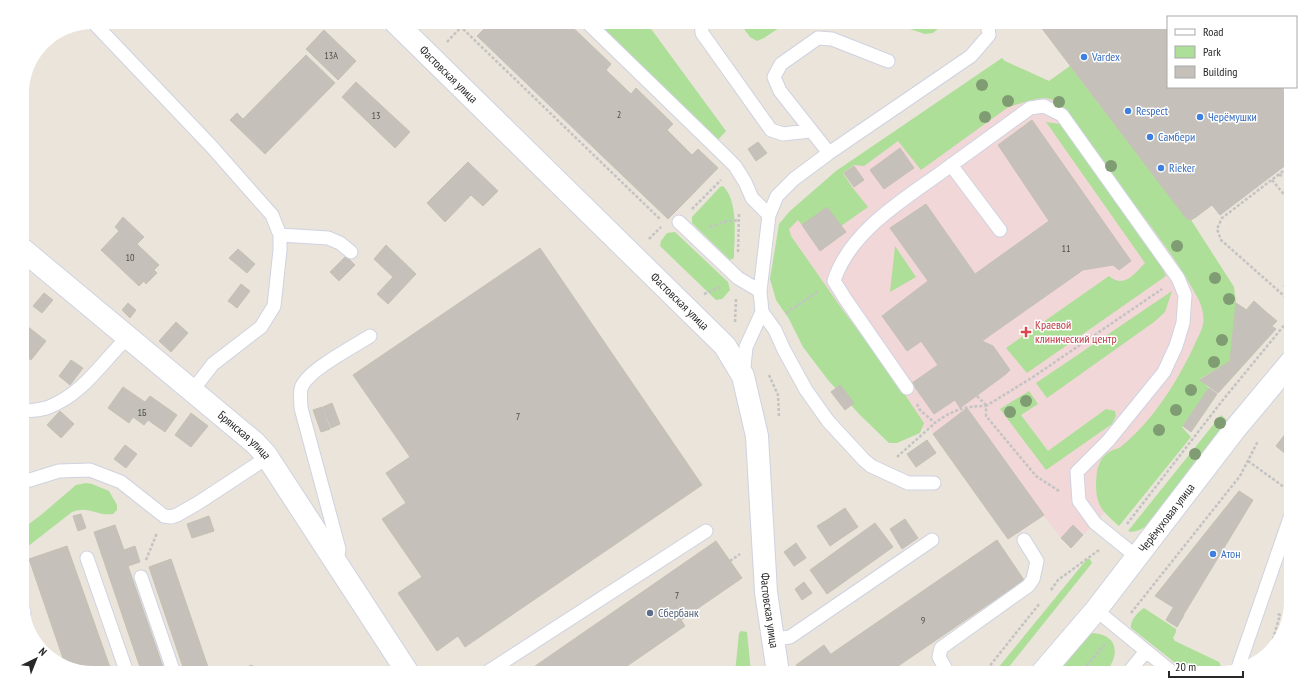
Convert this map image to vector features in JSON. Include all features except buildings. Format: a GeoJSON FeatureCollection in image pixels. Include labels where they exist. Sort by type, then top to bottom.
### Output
{"type":"FeatureCollection","features":[{"type":"Feature","properties":{"kind":"main road","name":"Фастовская улица"},"geometry":{"type":"LineString","coordinates":[[406,29],[725,346],[743,376],[757,436],[766,592],[777,666]]}},
{"type":"Feature","properties":{"kind":"main road","name":"Брянская улица"},"geometry":{"type":"LineString","coordinates":[[29,255],[255,443],[268,457],[401,666]]}},
{"type":"Feature","properties":{"kind":"main road","name":"Черёмуховая улица"},"geometry":{"type":"LineString","coordinates":[[1048,666],[1096,610],[1235,429],[1284,370]]}},
{"type":"Feature","properties":{"kind":"lane"},"geometry":{"type":"LineString","coordinates":[[100,29],[212,147],[272,215],[280,235],[280,250],[274,306],[261,327],[213,364],[192,391]]}},
{"type":"Feature","properties":{"kind":"lane"},"geometry":{"type":"LineString","coordinates":[[594,29],[735,166],[745,182],[752,198],[769,215]]}},
{"type":"Feature","properties":{"kind":"lane"},"geometry":{"type":"LineString","coordinates":[[702,29],[702,33],[771,130],[783,134],[810,131]]}},
{"type":"Feature","properties":{"kind":"lane"},"geometry":{"type":"LineString","coordinates":[[743,376],[746,347],[762,312],[760,291],[769,215],[777,196],[794,179],[829,153],[971,56],[989,35],[988,29]]}},
{"type":"Feature","properties":{"kind":"lane"},"geometry":{"type":"LineString","coordinates":[[829,153],[810,131],[780,91],[774,77],[781,64],[818,38],[832,39],[888,61]]}},
{"type":"Feature","properties":{"kind":"lane"},"geometry":{"type":"LineString","coordinates":[[907,388],[834,281],[838,268],[852,247],[882,216],[1030,108],[1044,106],[1062,115],[1178,278],[1185,295],[1183,323],[1176,346],[1164,372],[1108,441],[1077,472],[1079,501],[1096,523],[1137,557]]}},
{"type":"Feature","properties":{"kind":"lane"},"geometry":{"type":"LineString","coordinates":[[951,165],[1000,230]]}},
{"type":"Feature","properties":{"kind":"lane"},"geometry":{"type":"LineString","coordinates":[[679,222],[738,278],[760,291]]}},
{"type":"Feature","properties":{"kind":"lane"},"geometry":{"type":"LineString","coordinates":[[280,235],[328,238],[340,243],[351,252]]}},
{"type":"Feature","properties":{"kind":"lane"},"geometry":{"type":"LineString","coordinates":[[762,312],[775,330],[784,350],[811,396],[828,421],[864,460],[871,466],[908,482],[934,483]]}},
{"type":"Feature","properties":{"kind":"lane"},"geometry":{"type":"LineString","coordinates":[[337,564],[339,549],[301,408],[301,388],[306,380],[318,369],[370,336]]}},
{"type":"Feature","properties":{"kind":"lane"},"geometry":{"type":"LineString","coordinates":[[29,411],[47,408],[67,398],[85,384],[127,338]]}},
{"type":"Feature","properties":{"kind":"lane"},"geometry":{"type":"LineString","coordinates":[[29,480],[59,471],[90,470],[121,482],[164,516],[171,517],[198,503],[268,457]]}},
{"type":"Feature","properties":{"kind":"lane"},"geometry":{"type":"LineString","coordinates":[[497,666],[706,531]]}},
{"type":"Feature","properties":{"kind":"lane"},"geometry":{"type":"LineString","coordinates":[[1240,663],[1284,535]]}},
{"type":"Feature","properties":{"kind":"lane"},"geometry":{"type":"LineString","coordinates":[[773,639],[790,637],[932,540]]}},
{"type":"Feature","properties":{"kind":"lane"},"geometry":{"type":"LineString","coordinates":[[944,666],[939,657],[941,648],[1028,586],[1033,579],[1037,561],[1024,540]]}},
{"type":"Feature","properties":{"kind":"lane"},"geometry":{"type":"LineString","coordinates":[[86,558],[125,666]]}},
{"type":"Feature","properties":{"kind":"lane"},"geometry":{"type":"LineString","coordinates":[[141,577],[172,666]]}},
{"type":"Feature","properties":{"kind":"lane"},"geometry":{"type":"LineString","coordinates":[[1096,610],[1164,666]]}},
{"type":"Feature","properties":{"kind":"lane"},"geometry":{"type":"LineString","coordinates":[[1134,666],[1146,651]]}},
{"type":"Feature","properties":{"kind":"path"},"geometry":{"type":"LineString","coordinates":[[445,44],[459,29]]}},
{"type":"Feature","properties":{"kind":"path"},"geometry":{"type":"LineString","coordinates":[[463,29],[664,224],[669,225],[679,222],[735,166]]}},
{"type":"Feature","properties":{"kind":"path"},"geometry":{"type":"LineString","coordinates":[[1284,170],[1222,218],[1217,229],[1221,240],[1284,296]]}},
{"type":"Feature","properties":{"kind":"path"},"geometry":{"type":"LineString","coordinates":[[1279,174],[1284,175]]}},
{"type":"Feature","properties":{"kind":"path"},"geometry":{"type":"LineString","coordinates":[[1272,180],[1284,195]]}},
{"type":"Feature","properties":{"kind":"path"},"geometry":{"type":"LineString","coordinates":[[695,237],[717,224],[739,220]]}},
{"type":"Feature","properties":{"kind":"path"},"geometry":{"type":"LineString","coordinates":[[703,295],[738,278]]}},
{"type":"Feature","properties":{"kind":"path"},"geometry":{"type":"LineString","coordinates":[[894,459],[946,414],[970,406],[986,406],[1033,377],[1178,278]]}},
{"type":"Feature","properties":{"kind":"path"},"geometry":{"type":"LineString","coordinates":[[1048,592],[1058,580],[1115,539],[1222,401],[1284,326]]}},
{"type":"Feature","properties":{"kind":"path"},"geometry":{"type":"LineString","coordinates":[[907,388],[920,410],[935,423]]}},
{"type":"Feature","properties":{"kind":"path"},"geometry":{"type":"LineString","coordinates":[[977,396],[986,406],[986,416],[1036,476]]}},
{"type":"Feature","properties":{"kind":"path"},"geometry":{"type":"LineString","coordinates":[[1086,666],[1118,629],[1240,476],[1260,436]]}},
{"type":"Feature","properties":{"kind":"path"},"geometry":{"type":"LineString","coordinates":[[1248,461],[1284,487]]}},
{"type":"Feature","properties":{"kind":"path"},"geometry":{"type":"LineString","coordinates":[[141,577],[142,569],[164,516]]}},
{"type":"Feature","properties":{"kind":"path"},"geometry":{"type":"LineString","coordinates":[[990,666],[1044,598]]}},
{"type":"Feature","properties":{"kind":"path"},"geometry":{"type":"LineString","coordinates":[[1273,637],[1280,614]]}},
{"type":"Feature","properties":{"kind":"shaded area","name":"Краевой клинический центр"},"geometry":{"type":"Polygon","coordinates":[[[1005,61],[1049,81],[1070,66],[1186,218],[1191,220],[1234,287],[1236,303],[1230,361],[1200,380],[1137,478],[1071,548],[1044,516],[1008,539],[933,434],[931,428],[891,432],[782,243],[788,220],[829,182],[1005,61]]]}},
{"type":"Feature","properties":{"kind":"green space"},"geometry":{"type":"Polygon","coordinates":[[[601,29],[651,29],[726,131],[715,143],[601,29]]]}},
{"type":"Feature","properties":{"kind":"green space"},"geometry":{"type":"Polygon","coordinates":[[[744,29],[778,29],[757,41],[750,37],[744,29]]]}},
{"type":"Feature","properties":{"kind":"green space"},"geometry":{"type":"Polygon","coordinates":[[[910,29],[938,29],[933,33],[925,34],[910,29]]]}},
{"type":"Feature","properties":{"kind":"green space"},"geometry":{"type":"Polygon","coordinates":[[[1002,58],[1005,61],[1049,81],[1070,66],[1186,218],[1191,220],[1234,287],[1236,303],[1230,361],[1200,379],[1209,388],[1182,427],[1191,437],[1119,526],[1104,512],[1099,503],[1096,491],[1098,467],[1102,458],[1106,454],[1121,447],[1135,434],[1153,414],[1169,392],[1201,332],[1203,313],[1198,298],[1187,278],[1166,247],[1109,171],[1075,122],[1060,105],[1053,100],[1048,98],[1037,99],[1007,108],[921,170],[898,141],[864,166],[854,165],[843,173],[868,207],[841,226],[827,207],[802,225],[798,220],[789,229],[791,236],[842,309],[895,380],[924,423],[920,433],[897,443],[889,443],[860,415],[828,380],[803,347],[789,319],[776,300],[770,279],[779,224],[790,211],[836,171],[1002,58]]]}},
{"type":"Feature","properties":{"kind":"green space"},"geometry":{"type":"Polygon","coordinates":[[[1046,122],[1060,124],[1156,255],[1166,276],[1027,373],[1006,348],[1109,276],[1114,280],[1124,280],[1133,275],[1145,263],[1046,122]]]}},
{"type":"Feature","properties":{"kind":"green space"},"geometry":{"type":"Polygon","coordinates":[[[723,186],[728,193],[734,210],[734,258],[730,260],[692,223],[692,217],[720,187],[723,186]]]}},
{"type":"Feature","properties":{"kind":"green space"},"geometry":{"type":"Polygon","coordinates":[[[675,232],[728,282],[730,290],[722,299],[716,300],[660,246],[661,241],[667,233],[675,232]]]}},
{"type":"Feature","properties":{"kind":"green space"},"geometry":{"type":"Polygon","coordinates":[[[895,246],[916,277],[890,292],[895,246]]]}},
{"type":"Feature","properties":{"kind":"green space"},"geometry":{"type":"Polygon","coordinates":[[[1172,291],[1165,312],[1154,322],[1047,398],[1036,383],[1172,291]]]}},
{"type":"Feature","properties":{"kind":"green space"},"geometry":{"type":"Polygon","coordinates":[[[1029,391],[1038,404],[1021,415],[1048,451],[1106,409],[1115,411],[1116,416],[1112,424],[1046,470],[1000,409],[1029,391]]]}},
{"type":"Feature","properties":{"kind":"green space"},"geometry":{"type":"Polygon","coordinates":[[[1221,415],[1229,422],[1145,527],[1135,531],[1128,531],[1221,415]]]}},
{"type":"Feature","properties":{"kind":"green space"},"geometry":{"type":"Polygon","coordinates":[[[86,483],[92,484],[109,491],[117,505],[117,510],[113,514],[102,514],[88,510],[78,510],[72,512],[29,546],[29,524],[76,485],[86,483]]]}},
{"type":"Feature","properties":{"kind":"green space"},"geometry":{"type":"Polygon","coordinates":[[[1087,559],[1090,559],[1092,563],[1010,666],[1000,666],[1087,559]]]}},
{"type":"Feature","properties":{"kind":"green space"},"geometry":{"type":"Polygon","coordinates":[[[1144,608],[1176,629],[1173,638],[1175,641],[1219,662],[1221,666],[1179,666],[1131,628],[1133,619],[1144,608]]]}},
{"type":"Feature","properties":{"kind":"green space"},"geometry":{"type":"Polygon","coordinates":[[[741,631],[747,632],[750,666],[736,666],[739,633],[741,631]]]}},
{"type":"Feature","properties":{"kind":"green space"},"geometry":{"type":"Polygon","coordinates":[[[1093,633],[1102,635],[1112,642],[1115,653],[1110,666],[1059,666],[1083,637],[1093,633]]]}},
{"type":"Feature","properties":{"kind":"place","name":"Vardex"},"geometry":{"type":"Point","coordinates":[1084,57]}},
{"type":"Feature","properties":{"kind":"place","name":"Respect"},"geometry":{"type":"Point","coordinates":[1128,111]}},
{"type":"Feature","properties":{"kind":"place","name":"Черёмушки"},"geometry":{"type":"Point","coordinates":[1200,117]}},
{"type":"Feature","properties":{"kind":"place","name":"Самбери"},"geometry":{"type":"Point","coordinates":[1150,137]}},
{"type":"Feature","properties":{"kind":"place","name":"Rieker"},"geometry":{"type":"Point","coordinates":[1161,168]}},
{"type":"Feature","properties":{"kind":"place","name":"Краевой клинический центр"},"geometry":{"type":"Point","coordinates":[1026,332]}},
{"type":"Feature","properties":{"kind":"place","name":"Атон"},"geometry":{"type":"Point","coordinates":[1213,554]}},
{"type":"Feature","properties":{"kind":"place","name":"Сбербанк"},"geometry":{"type":"Point","coordinates":[650,613]}}]}
